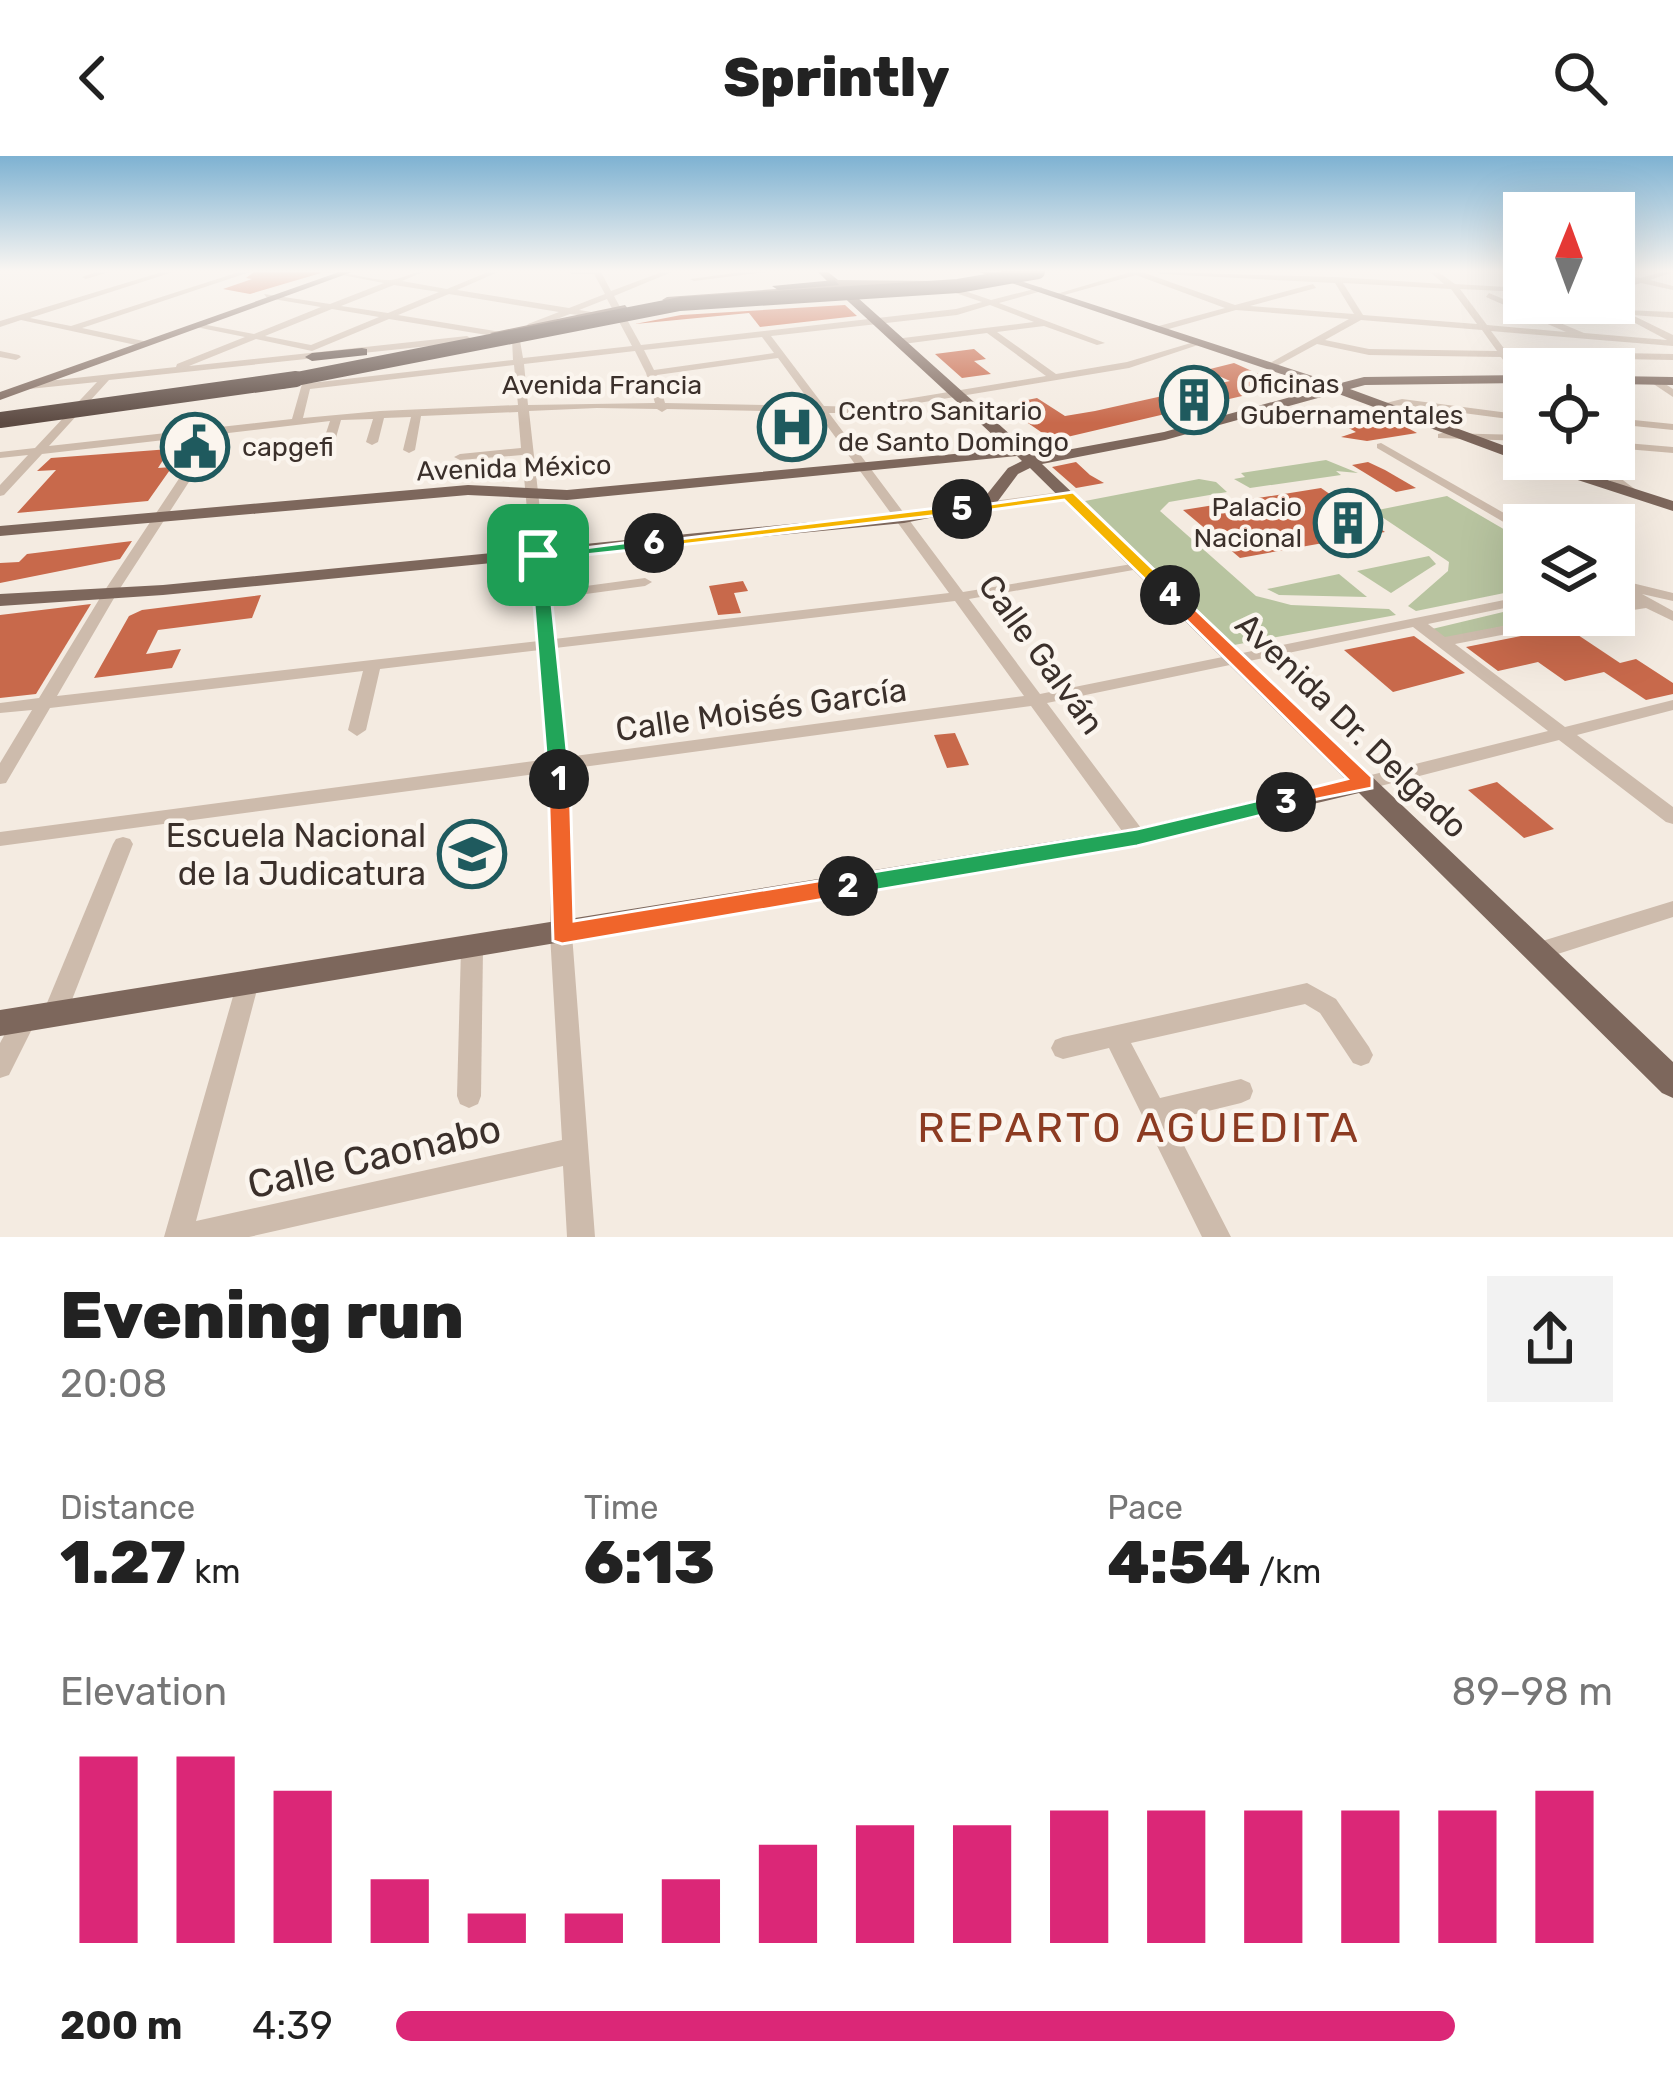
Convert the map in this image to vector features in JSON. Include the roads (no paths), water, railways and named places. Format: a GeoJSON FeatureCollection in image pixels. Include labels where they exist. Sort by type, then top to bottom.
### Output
{"type":"FeatureCollection","features":[{"type":"Feature","properties":{"kind":"highway"},"geometry":{"type":"LineString","coordinates":[[0,418],[230,392],[476,338],[571,322]]}},
{"type":"Feature","properties":{"kind":"highway"},"geometry":{"type":"LineString","coordinates":[[0,418],[208,391],[575,322]]}},
{"type":"Feature","properties":{"kind":"highway"},"geometry":{"type":"LineString","coordinates":[[312,352],[362,352],[520,333]]}},
{"type":"Feature","properties":{"kind":"highway"},"geometry":{"type":"LineString","coordinates":[[197,395],[299,385],[476,338]]}},
{"type":"Feature","properties":{"kind":"main road"},"geometry":{"type":"LineString","coordinates":[[0,394],[201,322]]}},
{"type":"Feature","properties":{"kind":"main road"},"geometry":{"type":"LineString","coordinates":[[0,394],[206,322]]}},
{"type":"Feature","properties":{"kind":"main road","name":"Avenida Dr. Delgado"},"geometry":{"type":"LineString","coordinates":[[881,322],[1067,495],[1673,1083]]}},
{"type":"Feature","properties":{"kind":"main road"},"geometry":{"type":"LineString","coordinates":[[1141,322],[1383,405],[1450,435],[1503,452]]}},
{"type":"Feature","properties":{"kind":"main road"},"geometry":{"type":"LineString","coordinates":[[0,418],[197,395],[350,370],[520,333]]}},
{"type":"Feature","properties":{"kind":"main road"},"geometry":{"type":"LineString","coordinates":[[197,395],[476,338]]}},
{"type":"Feature","properties":{"kind":"main road","name":"Avenida México"},"geometry":{"type":"LineString","coordinates":[[0,531],[468,490],[530,489],[567,495],[864,465],[1026,457],[1390,372],[1503,376]]}},
{"type":"Feature","properties":{"kind":"main road","name":"Avenida México"},"geometry":{"type":"LineString","coordinates":[[1328,386],[1424,377],[1503,377]]}},
{"type":"Feature","properties":{"kind":"main road"},"geometry":{"type":"LineString","coordinates":[[1635,378],[1673,378]]}},
{"type":"Feature","properties":{"kind":"main road"},"geometry":{"type":"LineString","coordinates":[[0,600],[538,555],[904,518],[978,507],[995,496],[1026,457]]}},
{"type":"Feature","properties":{"kind":"main road"},"geometry":{"type":"LineString","coordinates":[[1593,480],[1673,506]]}},
{"type":"Feature","properties":{"kind":"main road"},"geometry":{"type":"LineString","coordinates":[[13,1021],[1137,837],[1364,783]]}},
{"type":"Feature","properties":{"kind":"street"},"geometry":{"type":"LineString","coordinates":[[40,322],[141,344]]}},
{"type":"Feature","properties":{"kind":"street"},"geometry":{"type":"LineString","coordinates":[[71,329],[91,322]]}},
{"type":"Feature","properties":{"kind":"street"},"geometry":{"type":"LineString","coordinates":[[162,373],[289,322]]}},
{"type":"Feature","properties":{"kind":"street"},"geometry":{"type":"LineString","coordinates":[[199,325],[312,352],[373,322]]}},
{"type":"Feature","properties":{"kind":"street"},"geometry":{"type":"LineString","coordinates":[[414,322],[476,338]]}},
{"type":"Feature","properties":{"kind":"street"},"geometry":{"type":"LineString","coordinates":[[29,386],[520,333],[544,322]]}},
{"type":"Feature","properties":{"kind":"street"},"geometry":{"type":"LineString","coordinates":[[620,322],[639,348],[662,410]]}},
{"type":"Feature","properties":{"kind":"street"},"geometry":{"type":"LineString","coordinates":[[297,422],[299,385],[866,322]]}},
{"type":"Feature","properties":{"kind":"street"},"geometry":{"type":"LineString","coordinates":[[978,322],[1054,377]]}},
{"type":"Feature","properties":{"kind":"street"},"geometry":{"type":"LineString","coordinates":[[1158,328],[1177,322]]}},
{"type":"Feature","properties":{"kind":"street"},"geometry":{"type":"LineString","coordinates":[[1271,366],[1350,322]]}},
{"type":"Feature","properties":{"kind":"street"},"geometry":{"type":"LineString","coordinates":[[1421,322],[1673,341]]}},
{"type":"Feature","properties":{"kind":"street"},"geometry":{"type":"LineString","coordinates":[[1480,322],[1503,355]]}},
{"type":"Feature","properties":{"kind":"street"},"geometry":{"type":"LineString","coordinates":[[1561,322],[1606,348]]}},
{"type":"Feature","properties":{"kind":"street"},"geometry":{"type":"LineString","coordinates":[[1639,322],[1673,341]]}},
{"type":"Feature","properties":{"kind":"street"},"geometry":{"type":"LineString","coordinates":[[902,341],[1046,323],[1100,343]]}},
{"type":"Feature","properties":{"kind":"street"},"geometry":{"type":"LineString","coordinates":[[430,335],[445,328]]}},
{"type":"Feature","properties":{"kind":"street"},"geometry":{"type":"LineString","coordinates":[[520,333],[517,362],[559,767],[562,934],[581,1237]]}},
{"type":"Feature","properties":{"kind":"street","name":"Calle Galván"},"geometry":{"type":"LineString","coordinates":[[765,334],[964,596],[1137,837]]}},
{"type":"Feature","properties":{"kind":"street"},"geometry":{"type":"LineString","coordinates":[[1316,340],[1369,352],[1503,355]]}},
{"type":"Feature","properties":{"kind":"street","name":"Avenida Francia"},"geometry":{"type":"LineString","coordinates":[[0,455],[417,412],[523,407],[822,406],[858,410],[1141,362],[1198,342]]}},
{"type":"Feature","properties":{"kind":"street"},"geometry":{"type":"LineString","coordinates":[[0,354],[16,357]]}},
{"type":"Feature","properties":{"kind":"street"},"geometry":{"type":"LineString","coordinates":[[651,373],[783,356]]}},
{"type":"Feature","properties":{"kind":"street"},"geometry":{"type":"LineString","coordinates":[[1635,357],[1673,357]]}},
{"type":"Feature","properties":{"kind":"street"},"geometry":{"type":"LineString","coordinates":[[1635,365],[1673,394]]}},
{"type":"Feature","properties":{"kind":"street"},"geometry":{"type":"LineString","coordinates":[[197,395],[202,369]]}},
{"type":"Feature","properties":{"kind":"street"},"geometry":{"type":"LineString","coordinates":[[350,370],[387,377]]}},
{"type":"Feature","properties":{"kind":"street"},"geometry":{"type":"LineString","coordinates":[[1424,377],[1430,405]]}},
{"type":"Feature","properties":{"kind":"street"},"geometry":{"type":"LineString","coordinates":[[0,493],[105,379]]}},
{"type":"Feature","properties":{"kind":"street"},"geometry":{"type":"LineString","coordinates":[[1383,405],[1430,405],[1503,415]]}},
{"type":"Feature","properties":{"kind":"street"},"geometry":{"type":"LineString","coordinates":[[409,450],[417,412]]}},
{"type":"Feature","properties":{"kind":"street"},"geometry":{"type":"LineString","coordinates":[[371,442],[380,414]]}},
{"type":"Feature","properties":{"kind":"street"},"geometry":{"type":"LineString","coordinates":[[327,448],[337,417]]}},
{"type":"Feature","properties":{"kind":"street"},"geometry":{"type":"LineString","coordinates":[[1635,423],[1673,427]]}},
{"type":"Feature","properties":{"kind":"street"},"geometry":{"type":"LineString","coordinates":[[0,778],[110,593],[216,431]]}},
{"type":"Feature","properties":{"kind":"street"},"geometry":{"type":"LineString","coordinates":[[1450,435],[1503,437]]}},
{"type":"Feature","properties":{"kind":"street"},"geometry":{"type":"LineString","coordinates":[[1381,446],[1503,518]]}},
{"type":"Feature","properties":{"kind":"street"},"geometry":{"type":"LineString","coordinates":[[1635,447],[1673,450]]}},
{"type":"Feature","properties":{"kind":"street"},"geometry":{"type":"LineString","coordinates":[[460,457],[526,451]]}},
{"type":"Feature","properties":{"kind":"street"},"geometry":{"type":"LineString","coordinates":[[1616,480],[1634,493]]}},
{"type":"Feature","properties":{"kind":"street"},"geometry":{"type":"LineString","coordinates":[[978,507],[1067,495]]}},
{"type":"Feature","properties":{"kind":"street"},"geometry":{"type":"LineString","coordinates":[[0,708],[964,596],[1139,565]]}},
{"type":"Feature","properties":{"kind":"street"},"geometry":{"type":"LineString","coordinates":[[542,596],[645,582]]}},
{"type":"Feature","properties":{"kind":"street"},"geometry":{"type":"LineString","coordinates":[[1635,588],[1673,598]]}},
{"type":"Feature","properties":{"kind":"street"},"geometry":{"type":"LineString","coordinates":[[1635,595],[1673,617]]}},
{"type":"Feature","properties":{"kind":"street"},"geometry":{"type":"LineString","coordinates":[[1635,605],[1673,598]]}},
{"type":"Feature","properties":{"kind":"street","name":"Calle Moisés García"},"geometry":{"type":"LineString","coordinates":[[0,839],[1038,700],[1503,605]]}},
{"type":"Feature","properties":{"kind":"street"},"geometry":{"type":"LineString","coordinates":[[1417,623],[1673,818]]}},
{"type":"Feature","properties":{"kind":"street"},"geometry":{"type":"LineString","coordinates":[[1440,642],[1503,630]]}},
{"type":"Feature","properties":{"kind":"street"},"geometry":{"type":"LineString","coordinates":[[357,730],[372,667]]}},
{"type":"Feature","properties":{"kind":"street"},"geometry":{"type":"LineString","coordinates":[[1364,783],[1673,705]]}},
{"type":"Feature","properties":{"kind":"street"},"geometry":{"type":"LineString","coordinates":[[54,1015],[123,844]]}},
{"type":"Feature","properties":{"kind":"street"},"geometry":{"type":"LineString","coordinates":[[1538,951],[1673,909]]}},
{"type":"Feature","properties":{"kind":"street"},"geometry":{"type":"LineString","coordinates":[[469,1096],[472,949]]}},
{"type":"Feature","properties":{"kind":"street"},"geometry":{"type":"LineString","coordinates":[[178,1237],[247,986]]}},
{"type":"Feature","properties":{"kind":"street"},"geometry":{"type":"LineString","coordinates":[[1064,1048],[1306,993],[1328,1006],[1361,1055]]}},
{"type":"Feature","properties":{"kind":"street"},"geometry":{"type":"LineString","coordinates":[[0,1067],[13,1021]]}},
{"type":"Feature","properties":{"kind":"street"},"geometry":{"type":"LineString","coordinates":[[1115,1036],[1217,1237]]}},
{"type":"Feature","properties":{"kind":"street"},"geometry":{"type":"LineString","coordinates":[[1153,1112],[1240,1091]]}},
{"type":"Feature","properties":{"kind":"street","name":"Calle Caonabo"},"geometry":{"type":"LineString","coordinates":[[188,1237],[577,1150]]}},
{"type":"Feature","properties":{"kind":"place","name":"Oficinas Gubernamentales"},"geometry":{"type":"Point","coordinates":[1194,400]}},
{"type":"Feature","properties":{"kind":"place","name":"Centro Sanitario de Santo Domingo"},"geometry":{"type":"Point","coordinates":[792,427]}},
{"type":"Feature","properties":{"kind":"place","name":"capgefi"},"geometry":{"type":"Point","coordinates":[195,447]}},
{"type":"Feature","properties":{"kind":"place","name":"Palacio Nacional"},"geometry":{"type":"Point","coordinates":[1348,523]}},
{"type":"Feature","properties":{"kind":"place","name":"Escuela Nacional de la Judicatura"},"geometry":{"type":"Point","coordinates":[472,854]}},
{"type":"Feature","properties":{"kind":"district","name":"REPARTO AGUEDITA"},"geometry":{"type":"Point","coordinates":[1139,1127]}}]}
